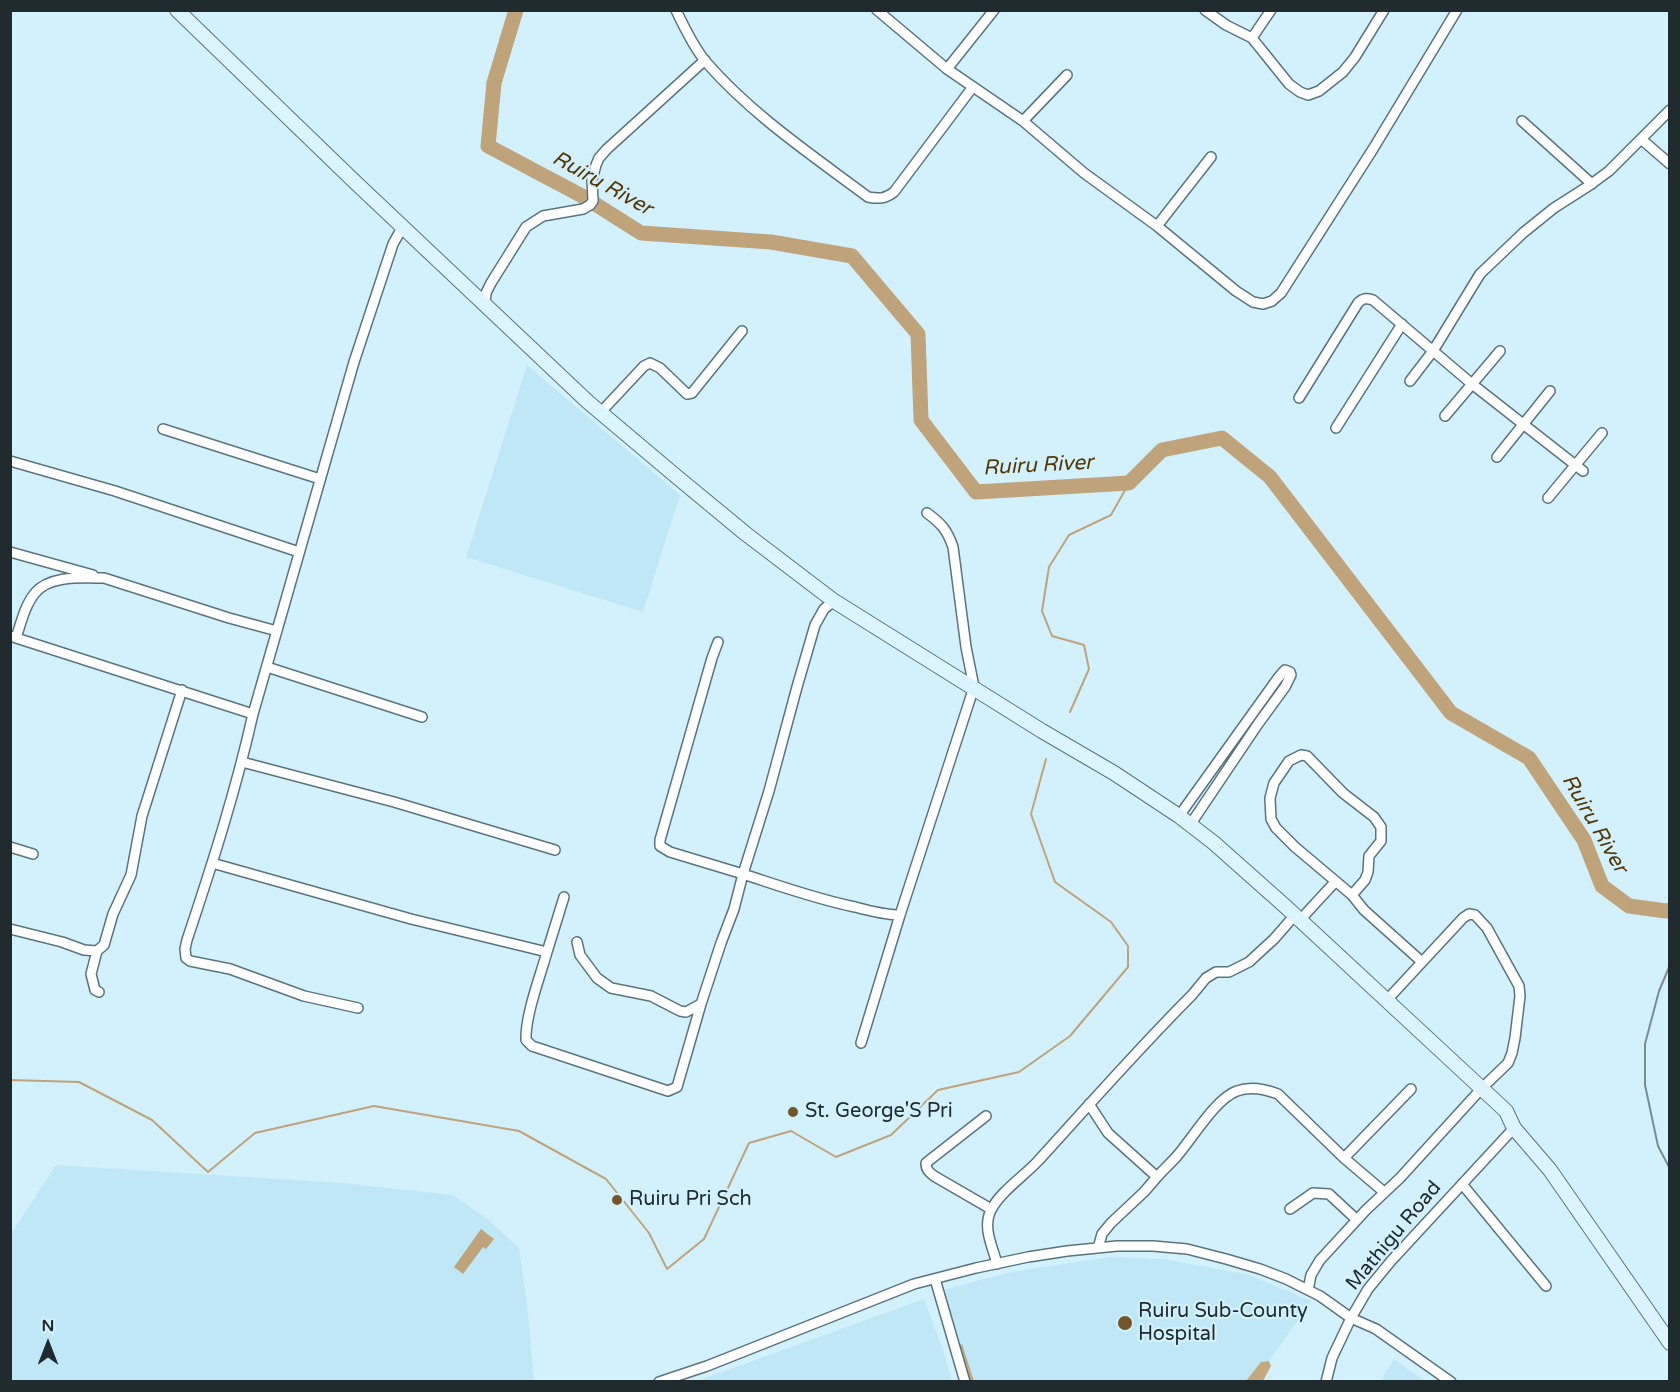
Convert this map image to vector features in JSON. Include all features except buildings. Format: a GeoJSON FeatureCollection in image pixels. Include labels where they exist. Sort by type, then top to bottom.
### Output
{"type":"FeatureCollection","features":[{"type":"Feature","properties":{"kind":"main road"},"geometry":{"type":"LineString","coordinates":[[177,10],[601,412],[746,534],[834,601],[1114,773],[1185,820],[1214,843],[1506,1111],[1514,1128],[1550,1170],[1670,1343]]}},
{"type":"Feature","properties":{"kind":"street"},"geometry":{"type":"LineString","coordinates":[[676,10],[705,60],[744,100],[787,136],[868,197],[886,198],[894,192],[972,88]]}},
{"type":"Feature","properties":{"kind":"street"},"geometry":{"type":"LineString","coordinates":[[877,10],[947,69],[1023,122],[1084,173],[1156,226],[1245,297],[1263,304],[1272,302],[1281,293],[1457,10]]}},
{"type":"Feature","properties":{"kind":"street"},"geometry":{"type":"LineString","coordinates":[[947,69],[994,10]]}},
{"type":"Feature","properties":{"kind":"street"},"geometry":{"type":"LineString","coordinates":[[1205,10],[1226,25],[1252,38],[1288,84],[1308,95],[1319,91],[1343,72],[1384,10]]}},
{"type":"Feature","properties":{"kind":"street"},"geometry":{"type":"LineString","coordinates":[[1252,38],[1270,10]]}},
{"type":"Feature","properties":{"kind":"street"},"geometry":{"type":"LineString","coordinates":[[485,303],[486,293],[491,283],[526,227],[543,216],[587,208],[593,201],[592,180],[599,158],[705,60]]}},
{"type":"Feature","properties":{"kind":"street"},"geometry":{"type":"LineString","coordinates":[[1023,122],[1067,75]]}},
{"type":"Feature","properties":{"kind":"street"},"geometry":{"type":"LineString","coordinates":[[1410,381],[1432,351],[1480,274],[1523,233],[1554,208],[1609,171],[1670,110]]}},
{"type":"Feature","properties":{"kind":"street"},"geometry":{"type":"LineString","coordinates":[[1522,121],[1592,184]]}},
{"type":"Feature","properties":{"kind":"street"},"geometry":{"type":"LineString","coordinates":[[1641,139],[1670,164]]}},
{"type":"Feature","properties":{"kind":"street"},"geometry":{"type":"LineString","coordinates":[[1156,226],[1211,157]]}},
{"type":"Feature","properties":{"kind":"street"},"geometry":{"type":"LineString","coordinates":[[358,1008],[304,996],[230,969],[190,961],[186,958],[185,949],[242,762],[253,714],[354,362],[393,244],[403,226]]}},
{"type":"Feature","properties":{"kind":"street"},"geometry":{"type":"LineString","coordinates":[[1299,398],[1362,299],[1373,300],[1432,351],[1580,468]]}},
{"type":"Feature","properties":{"kind":"street"},"geometry":{"type":"LineString","coordinates":[[1336,428],[1402,324]]}},
{"type":"Feature","properties":{"kind":"street"},"geometry":{"type":"LineString","coordinates":[[601,412],[644,366],[650,363],[660,369],[687,394],[692,393],[742,331]]}},
{"type":"Feature","properties":{"kind":"street"},"geometry":{"type":"LineString","coordinates":[[1445,416],[1500,351]]}},
{"type":"Feature","properties":{"kind":"street"},"geometry":{"type":"LineString","coordinates":[[1497,457],[1550,391]]}},
{"type":"Feature","properties":{"kind":"street"},"geometry":{"type":"LineString","coordinates":[[163,429],[320,479]]}},
{"type":"Feature","properties":{"kind":"street"},"geometry":{"type":"LineString","coordinates":[[1548,498],[1580,468],[1602,433]]}},
{"type":"Feature","properties":{"kind":"street"},"geometry":{"type":"LineString","coordinates":[[10,461],[115,491],[299,552]]}},
{"type":"Feature","properties":{"kind":"street"},"geometry":{"type":"LineString","coordinates":[[861,1043],[974,687],[952,547],[944,527],[927,513]]}},
{"type":"Feature","properties":{"kind":"street"},"geometry":{"type":"LineString","coordinates":[[10,552],[277,631]]}},
{"type":"Feature","properties":{"kind":"street"},"geometry":{"type":"LineString","coordinates":[[104,578],[68,579],[43,587],[36,592],[13,637],[253,714]]}},
{"type":"Feature","properties":{"kind":"street"},"geometry":{"type":"LineString","coordinates":[[564,897],[530,1012],[526,1040],[532,1046],[668,1091],[677,1087],[723,935],[734,909],[815,625],[824,609],[834,601]]}},
{"type":"Feature","properties":{"kind":"street"},"geometry":{"type":"LineString","coordinates":[[718,642],[666,818],[660,846],[670,852],[797,893],[879,913],[900,915]]}},
{"type":"Feature","properties":{"kind":"street"},"geometry":{"type":"LineString","coordinates":[[267,668],[422,717]]}},
{"type":"Feature","properties":{"kind":"street"},"geometry":{"type":"LineString","coordinates":[[1286,670],[1290,672],[1291,675],[1285,687],[1216,786],[1185,820],[1206,778],[1282,672],[1286,670]]}},
{"type":"Feature","properties":{"kind":"street"},"geometry":{"type":"LineString","coordinates":[[99,992],[95,990],[91,974],[97,951],[104,945],[112,914],[131,875],[142,816],[182,690]]}},
{"type":"Feature","properties":{"kind":"street"},"geometry":{"type":"LineString","coordinates":[[1352,895],[1365,880],[1369,856],[1381,841],[1381,827],[1374,817],[1343,793],[1307,756],[1301,754],[1288,761],[1274,783],[1270,798],[1271,819],[1284,836],[1352,895],[1364,910],[1422,962]]}},
{"type":"Feature","properties":{"kind":"street"},"geometry":{"type":"LineString","coordinates":[[242,762],[394,802],[555,850]]}},
{"type":"Feature","properties":{"kind":"street"},"geometry":{"type":"LineString","coordinates":[[1206,778],[1216,786]]}},
{"type":"Feature","properties":{"kind":"street"},"geometry":{"type":"LineString","coordinates":[[10,847],[33,854]]}},
{"type":"Feature","properties":{"kind":"street"},"geometry":{"type":"LineString","coordinates":[[212,862],[411,920],[547,952]]}},
{"type":"Feature","properties":{"kind":"street"},"geometry":{"type":"LineString","coordinates":[[997,1264],[987,1226],[991,1209],[1006,1191],[1036,1164],[1206,978],[1216,972],[1229,972],[1249,962],[1335,882]]}},
{"type":"Feature","properties":{"kind":"street"},"geometry":{"type":"LineString","coordinates":[[1308,1290],[1313,1268],[1508,1063],[1512,1053],[1520,996],[1519,986],[1487,928],[1475,915],[1468,914],[1463,918],[1386,1001]]}},
{"type":"Feature","properties":{"kind":"street"},"geometry":{"type":"LineString","coordinates":[[10,929],[84,950],[97,951]]}},
{"type":"Feature","properties":{"kind":"street"},"geometry":{"type":"LineString","coordinates":[[577,942],[580,956],[597,978],[611,988],[651,996],[680,1011],[686,1012],[701,1004]]}},
{"type":"Feature","properties":{"kind":"street"},"geometry":{"type":"LineString","coordinates":[[1098,1248],[1106,1228],[1177,1157],[1225,1097],[1238,1090],[1265,1089],[1278,1094],[1344,1158],[1384,1192]]}},
{"type":"Feature","properties":{"kind":"street"},"geometry":{"type":"LineString","coordinates":[[1344,1158],[1411,1089]]}},
{"type":"Feature","properties":{"kind":"street"},"geometry":{"type":"LineString","coordinates":[[1089,1104],[1108,1133],[1157,1177]]}},
{"type":"Feature","properties":{"kind":"street"},"geometry":{"type":"LineString","coordinates":[[986,1116],[930,1159],[926,1167],[934,1176],[991,1209]]}},
{"type":"Feature","properties":{"kind":"street","name":"Mathigu Road"},"geometry":{"type":"LineString","coordinates":[[1326,1382],[1332,1358],[1368,1289],[1514,1128]]}},
{"type":"Feature","properties":{"kind":"street"},"geometry":{"type":"LineString","coordinates":[[1462,1184],[1546,1286]]}},
{"type":"Feature","properties":{"kind":"street"},"geometry":{"type":"LineString","coordinates":[[1290,1209],[1313,1192],[1329,1194],[1357,1220]]}},
{"type":"Feature","properties":{"kind":"street"},"geometry":{"type":"LineString","coordinates":[[659,1382],[722,1360],[893,1291],[935,1278],[1067,1251],[1153,1246],[1187,1249],[1260,1269],[1286,1279],[1320,1296],[1351,1318],[1376,1329],[1451,1382]]}},
{"type":"Feature","properties":{"kind":"street"},"geometry":{"type":"LineString","coordinates":[[935,1278],[965,1382]]}},
{"type":"Feature","properties":{"kind":"shaded area"},"geometry":{"type":"Polygon","coordinates":[[[527,365],[680,495],[643,612],[466,557],[527,365]]]}},
{"type":"Feature","properties":{"kind":"shaded area"},"geometry":{"type":"Polygon","coordinates":[[[56,1165],[342,1183],[453,1195],[490,1221],[519,1248],[534,1381],[11,1382],[11,1234],[56,1165]]]}},
{"type":"Feature","properties":{"kind":"shaded area"},"geometry":{"type":"Polygon","coordinates":[[[481,1229],[494,1239],[486,1249],[483,1247],[463,1274],[454,1267],[481,1229]]]}},
{"type":"Feature","properties":{"kind":"shaded area","name":"Ruiru Sub-County Hospital"},"geometry":{"type":"Polygon","coordinates":[[[1110,1257],[1164,1259],[1250,1275],[1311,1301],[1255,1381],[972,1382],[943,1290],[1011,1272],[1110,1257]]]}},
{"type":"Feature","properties":{"kind":"shaded area"},"geometry":{"type":"Polygon","coordinates":[[[924,1299],[952,1381],[697,1381],[924,1299]]]}},
{"type":"Feature","properties":{"kind":"shaded area"},"geometry":{"type":"Polygon","coordinates":[[[962,1344],[974,1381],[969,1381],[959,1345],[962,1344]]]}},
{"type":"Feature","properties":{"kind":"shaded area"},"geometry":{"type":"Polygon","coordinates":[[[1394,1359],[1425,1381],[1383,1381],[1394,1359]]]}},
{"type":"Feature","properties":{"kind":"shaded area"},"geometry":{"type":"Polygon","coordinates":[[[1269,1361],[1271,1366],[1263,1381],[1246,1381],[1261,1362],[1269,1361]]]}},
{"type":"Feature","properties":{"kind":"waterway","name":"Ruiru River"},"geometry":{"type":"LineString","coordinates":[[516,10],[494,83],[488,146],[584,197],[641,233],[771,242],[852,256],[918,334],[921,420],[976,492],[1129,483],[1162,450],[1222,438],[1270,477],[1451,713],[1529,758],[1584,840],[1602,886],[1629,906],[1670,910]]}},
{"type":"Feature","properties":{"kind":"waterway"},"geometry":{"type":"LineString","coordinates":[[1070,712],[1089,669],[1084,645],[1052,636],[1042,611],[1049,567],[1069,535],[1111,515],[1129,483]]}},
{"type":"Feature","properties":{"kind":"waterway"},"geometry":{"type":"LineString","coordinates":[[10,1080],[79,1082],[152,1120],[208,1172],[255,1133],[374,1106],[519,1131],[606,1179],[649,1233],[667,1269],[704,1239],[749,1143],[791,1131],[836,1157],[891,1135],[938,1090],[1019,1072],[1070,1036],[1128,967],[1128,946],[1111,922],[1055,882],[1031,814],[1046,759]]}},
{"type":"Feature","properties":{"kind":"railway"},"geometry":{"type":"LineString","coordinates":[[1670,965],[1659,991],[1645,1044],[1645,1085],[1658,1146],[1670,1169]]}},
{"type":"Feature","properties":{"kind":"place","name":"St. George'S Pri"},"geometry":{"type":"Point","coordinates":[793,1112]}},
{"type":"Feature","properties":{"kind":"place","name":"Ruiru Pri Sch"},"geometry":{"type":"Point","coordinates":[617,1200]}},
{"type":"Feature","properties":{"kind":"place","name":"Ruiru Sub-County Hospital"},"geometry":{"type":"Point","coordinates":[1125,1323]}}]}
